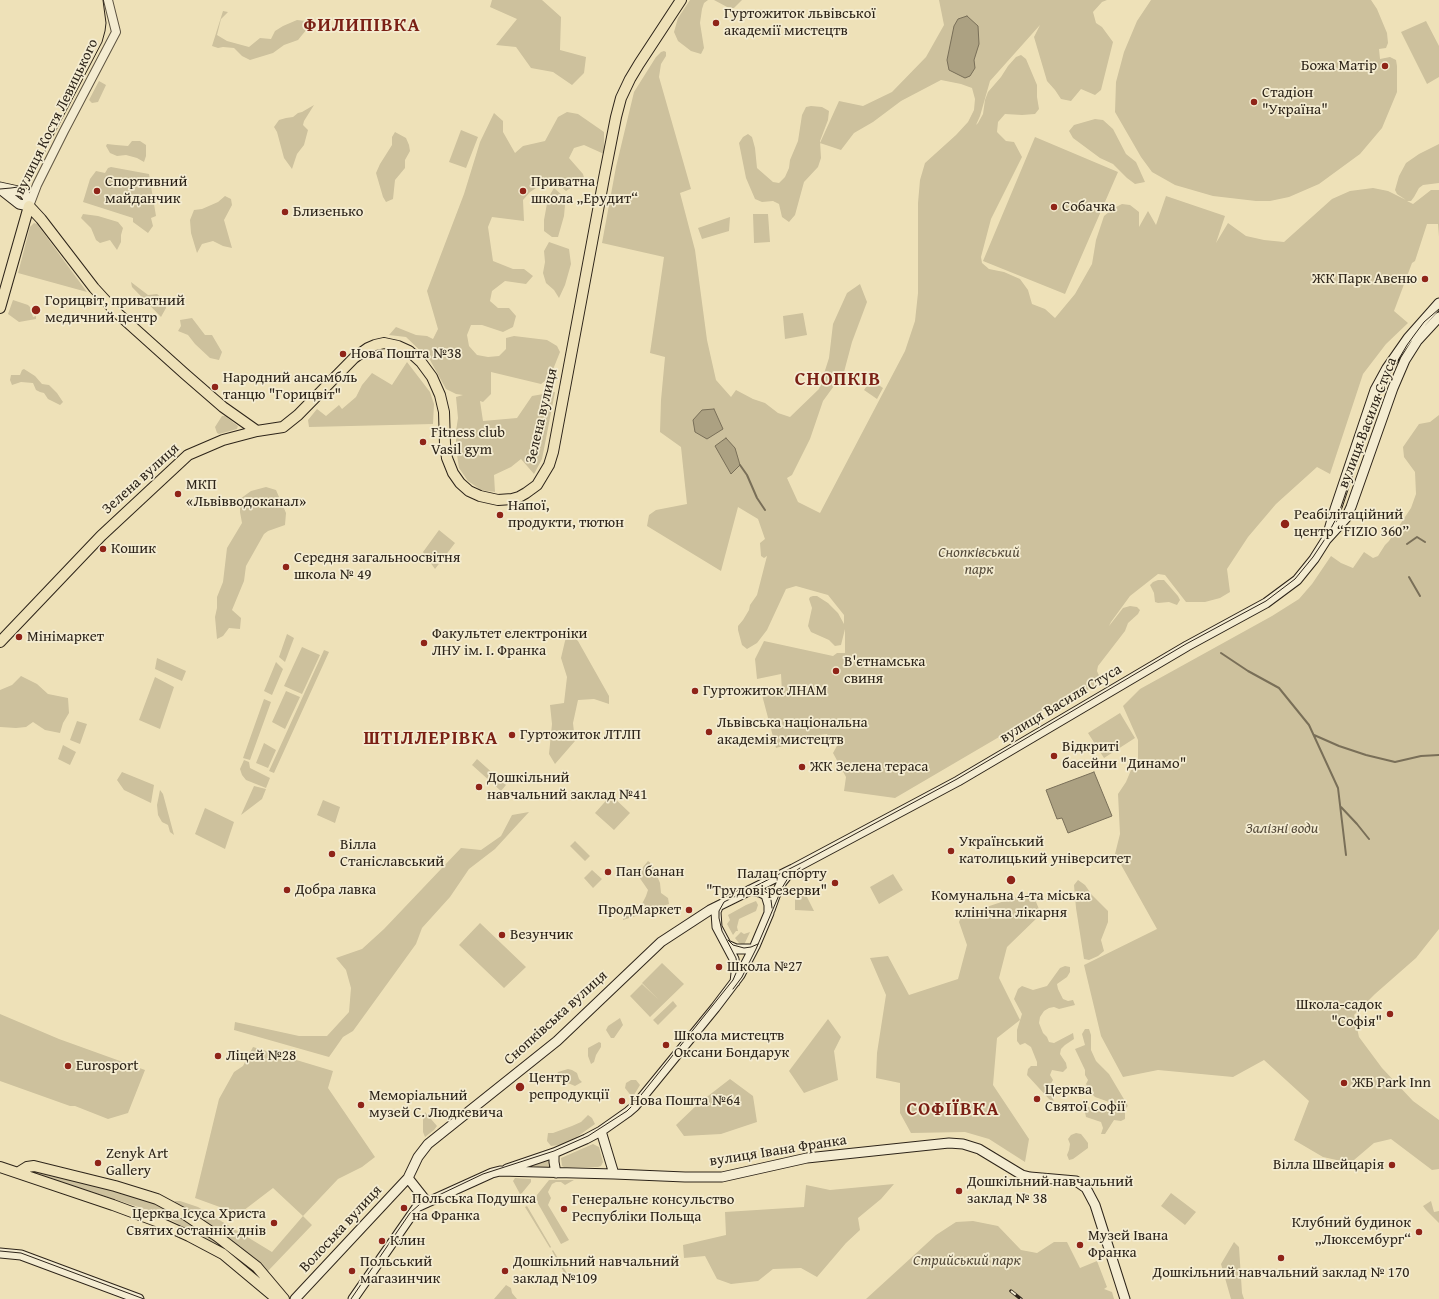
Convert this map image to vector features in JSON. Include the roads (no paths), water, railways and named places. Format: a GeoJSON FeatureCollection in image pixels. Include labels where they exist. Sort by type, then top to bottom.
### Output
{"type":"FeatureCollection","features":[{"type":"Feature","properties":{"kind":"main road","name":"Зелена вулиця"},"geometry":{"type":"LineString","coordinates":[[0,642],[101,536],[188,455],[223,440],[258,431],[282,427],[298,415],[354,358],[375,345],[384,343],[398,346],[409,351],[421,362],[432,377],[440,395],[444,412],[447,458],[453,473],[460,483],[469,491],[480,496],[498,500],[512,499],[520,497],[537,485],[549,465],[553,452],[604,178],[621,98],[639,64],[681,0]]}},
{"type":"Feature","properties":{"kind":"main road"},"geometry":{"type":"LineString","coordinates":[[0,188],[23,192],[27,197],[29,206],[41,219],[94,288],[116,312],[223,407],[258,431]]}},
{"type":"Feature","properties":{"kind":"main road","name":"вулиця Костя Левицького"},"geometry":{"type":"LineString","coordinates":[[0,308],[29,206]]}},
{"type":"Feature","properties":{"kind":"main road","name":"вулиця Василя Стуса"},"geometry":{"type":"LineString","coordinates":[[1326,540],[1337,502],[1375,390],[1387,368],[1408,338],[1439,303]]}},
{"type":"Feature","properties":{"kind":"main road","name":"вулиця Василя Стуса"},"geometry":{"type":"LineString","coordinates":[[792,870],[958,781],[1187,646],[1266,603],[1297,580],[1326,540],[1346,518],[1393,388],[1405,360],[1417,341],[1439,317]]}},
{"type":"Feature","properties":{"kind":"main road"},"geometry":{"type":"LineString","coordinates":[[735,983],[736,978],[734,962],[717,927],[716,912],[718,907],[792,870]]}},
{"type":"Feature","properties":{"kind":"main road"},"geometry":{"type":"LineString","coordinates":[[500,1171],[554,1153],[601,1131],[635,1106],[735,983],[754,948],[782,882],[792,870]]}},
{"type":"Feature","properties":{"kind":"main road"},"geometry":{"type":"LineString","coordinates":[[750,890],[760,892],[766,896],[769,905],[769,913]]}},
{"type":"Feature","properties":{"kind":"main road","name":"Снопківська вулиця"},"geometry":{"type":"LineString","coordinates":[[408,1178],[418,1157],[428,1144],[556,1041],[608,990],[661,942],[702,914],[718,907]]}},
{"type":"Feature","properties":{"kind":"main road"},"geometry":{"type":"LineString","coordinates":[[727,945],[736,949],[754,948]]}},
{"type":"Feature","properties":{"kind":"main road"},"geometry":{"type":"LineString","coordinates":[[601,1131],[614,1174]]}},
{"type":"Feature","properties":{"kind":"main road","name":"вулиця Івана Франка"},"geometry":{"type":"LineString","coordinates":[[353,1299],[417,1207],[484,1176],[500,1171],[722,1177],[807,1158],[949,1143],[963,1144],[980,1149],[1022,1175],[1076,1181],[1086,1188],[1094,1205],[1125,1299]]}},
{"type":"Feature","properties":{"kind":"main road"},"geometry":{"type":"LineString","coordinates":[[554,1153],[556,1173]]}},
{"type":"Feature","properties":{"kind":"main road"},"geometry":{"type":"LineString","coordinates":[[19,1172],[27,1167],[34,1166],[115,1186],[157,1199],[183,1213],[217,1236],[257,1268],[284,1299]]}},
{"type":"Feature","properties":{"kind":"main road"},"geometry":{"type":"LineString","coordinates":[[0,1167],[19,1172],[113,1205],[156,1221],[189,1236],[223,1254],[277,1299]]}},
{"type":"Feature","properties":{"kind":"main road"},"geometry":{"type":"LineString","coordinates":[[408,1178],[427,1202]]}},
{"type":"Feature","properties":{"kind":"main road","name":"Волоська вулиця"},"geometry":{"type":"LineString","coordinates":[[295,1299],[408,1178]]}},
{"type":"Feature","properties":{"kind":"main road"},"geometry":{"type":"LineString","coordinates":[[0,1253],[20,1255],[139,1299]]}},
{"type":"Feature","properties":{"kind":"street","name":"вулиця Костя Левицького"},"geometry":{"type":"LineString","coordinates":[[29,206],[37,185],[64,131],[116,32],[108,0]]}},
{"type":"Feature","properties":{"kind":"waterway"},"geometry":{"type":"LineString","coordinates":[[740,465],[747,475],[757,498],[765,510]]}},
{"type":"Feature","properties":{"kind":"waterway"},"geometry":{"type":"LineString","coordinates":[[1407,544],[1417,537],[1425,542]]}},
{"type":"Feature","properties":{"kind":"waterway"},"geometry":{"type":"LineString","coordinates":[[1409,577],[1420,596]]}},
{"type":"Feature","properties":{"kind":"waterway"},"geometry":{"type":"LineString","coordinates":[[1221,653],[1248,671],[1279,688],[1309,725],[1338,788],[1346,855]]}},
{"type":"Feature","properties":{"kind":"waterway"},"geometry":{"type":"LineString","coordinates":[[1314,735],[1339,746],[1366,755],[1395,762],[1421,756],[1439,755]]}},
{"type":"Feature","properties":{"kind":"waterway"},"geometry":{"type":"LineString","coordinates":[[1341,807],[1369,839]]}},
{"type":"Feature","properties":{"kind":"tram line"},"geometry":{"type":"LineString","coordinates":[[0,189],[18,187],[25,183],[33,174],[102,42],[106,23],[103,0]]}},
{"type":"Feature","properties":{"kind":"tram line"},"geometry":{"type":"LineString","coordinates":[[351,1299],[410,1213],[420,1204],[483,1174],[554,1151],[588,1136],[627,1111],[633,1105],[733,980],[736,973],[736,958],[722,931],[719,918],[719,911],[724,902],[803,862],[957,779],[1186,644],[1266,601],[1295,579],[1325,539],[1342,508],[1378,398],[1390,374],[1407,345],[1424,322],[1439,309]]}},
{"type":"Feature","properties":{"kind":"tram line"},"geometry":{"type":"LineString","coordinates":[[733,989],[742,977],[756,949],[782,888],[788,878],[800,868]]}},
{"type":"Feature","properties":{"kind":"tram line"},"geometry":{"type":"LineString","coordinates":[[752,889],[759,888],[769,894],[772,908]]}},
{"type":"Feature","properties":{"kind":"tram line"},"geometry":{"type":"LineString","coordinates":[[728,940],[733,945],[744,948],[758,944]]}},
{"type":"Feature","properties":{"kind":"tram line"},"geometry":{"type":"LineString","coordinates":[[0,1251],[21,1253],[144,1299]]}},
{"type":"Feature","properties":{"kind":"railway"},"geometry":{"type":"LineString","coordinates":[[1011,1291],[1021,1299]]}},
{"type":"Feature","properties":{"kind":"place","name":"Гуртожиток львівської академії мистецтв"},"geometry":{"type":"Point","coordinates":[716,23]}},
{"type":"Feature","properties":{"kind":"place","name":"Божа Матір"},"geometry":{"type":"Point","coordinates":[1385,66]}},
{"type":"Feature","properties":{"kind":"place","name":"Стадіон \"Україна\""},"geometry":{"type":"Point","coordinates":[1254,102]}},
{"type":"Feature","properties":{"kind":"place","name":"Спортивний майданчик"},"geometry":{"type":"Point","coordinates":[97,191]}},
{"type":"Feature","properties":{"kind":"place","name":"Приватна школа „Ерудит“"},"geometry":{"type":"Point","coordinates":[523,191]}},
{"type":"Feature","properties":{"kind":"place","name":"Собачка"},"geometry":{"type":"Point","coordinates":[1054,207]}},
{"type":"Feature","properties":{"kind":"place","name":"Близенько"},"geometry":{"type":"Point","coordinates":[285,212]}},
{"type":"Feature","properties":{"kind":"place","name":"ЖК Парк Авеню"},"geometry":{"type":"Point","coordinates":[1425,279]}},
{"type":"Feature","properties":{"kind":"place","name":"Горицвіт, приватний медичний центр"},"geometry":{"type":"Point","coordinates":[36,310]}},
{"type":"Feature","properties":{"kind":"place","name":"Нова Пошта №38"},"geometry":{"type":"Point","coordinates":[343,354]}},
{"type":"Feature","properties":{"kind":"place","name":"Народний ансамбль танцю \"Горицвіт\""},"geometry":{"type":"Point","coordinates":[215,387]}},
{"type":"Feature","properties":{"kind":"place","name":"Fitness club Vasil gym"},"geometry":{"type":"Point","coordinates":[423,442]}},
{"type":"Feature","properties":{"kind":"place","name":"МКП «Львівводоканал»"},"geometry":{"type":"Point","coordinates":[178,494]}},
{"type":"Feature","properties":{"kind":"place","name":"Напої, продукти, тютюн"},"geometry":{"type":"Point","coordinates":[500,515]}},
{"type":"Feature","properties":{"kind":"place","name":"Реабілітаційний центр “FIZIO 360”"},"geometry":{"type":"Point","coordinates":[1285,524]}},
{"type":"Feature","properties":{"kind":"place","name":"Кошик"},"geometry":{"type":"Point","coordinates":[103,549]}},
{"type":"Feature","properties":{"kind":"place","name":"Середня загальноосвітня школа № 49"},"geometry":{"type":"Point","coordinates":[286,567]}},
{"type":"Feature","properties":{"kind":"place","name":"Мінімаркет"},"geometry":{"type":"Point","coordinates":[19,637]}},
{"type":"Feature","properties":{"kind":"place","name":"Факультет електроніки ЛНУ ім. І. Франка"},"geometry":{"type":"Point","coordinates":[424,643]}},
{"type":"Feature","properties":{"kind":"place","name":"В'єтнамська свиня"},"geometry":{"type":"Point","coordinates":[836,671]}},
{"type":"Feature","properties":{"kind":"place","name":"Гуртожиток ЛНАМ"},"geometry":{"type":"Point","coordinates":[695,691]}},
{"type":"Feature","properties":{"kind":"place","name":"Львівська національна академія мистецтв"},"geometry":{"type":"Point","coordinates":[709,732]}},
{"type":"Feature","properties":{"kind":"place","name":"Гуртожиток ЛТЛП"},"geometry":{"type":"Point","coordinates":[512,735]}},
{"type":"Feature","properties":{"kind":"place","name":"Відкриті басейни \"Динамо\""},"geometry":{"type":"Point","coordinates":[1054,756]}},
{"type":"Feature","properties":{"kind":"place","name":"ЖК Зелена тераса"},"geometry":{"type":"Point","coordinates":[802,767]}},
{"type":"Feature","properties":{"kind":"place","name":"Дошкільний навчальний заклад №41"},"geometry":{"type":"Point","coordinates":[479,787]}},
{"type":"Feature","properties":{"kind":"place","name":"Український католицький університет"},"geometry":{"type":"Point","coordinates":[951,851]}},
{"type":"Feature","properties":{"kind":"place","name":"Вілла Станіславський"},"geometry":{"type":"Point","coordinates":[332,854]}},
{"type":"Feature","properties":{"kind":"place","name":"Пан банан"},"geometry":{"type":"Point","coordinates":[608,872]}},
{"type":"Feature","properties":{"kind":"place","name":"Комунальна 4-та міська клінічна лікарня"},"geometry":{"type":"Point","coordinates":[1011,880]}},
{"type":"Feature","properties":{"kind":"place","name":"Палац спорту \"Трудові резерви\""},"geometry":{"type":"Point","coordinates":[835,883]}},
{"type":"Feature","properties":{"kind":"place","name":"Добра лавка"},"geometry":{"type":"Point","coordinates":[287,890]}},
{"type":"Feature","properties":{"kind":"place","name":"ПродМаркет"},"geometry":{"type":"Point","coordinates":[689,910]}},
{"type":"Feature","properties":{"kind":"place","name":"Везунчик"},"geometry":{"type":"Point","coordinates":[502,935]}},
{"type":"Feature","properties":{"kind":"place","name":"Школа №27"},"geometry":{"type":"Point","coordinates":[719,967]}},
{"type":"Feature","properties":{"kind":"place","name":"Школа-садок \"Софія\""},"geometry":{"type":"Point","coordinates":[1390,1014]}},
{"type":"Feature","properties":{"kind":"place","name":"Школа мистецтв Оксани Бондарук"},"geometry":{"type":"Point","coordinates":[666,1045]}},
{"type":"Feature","properties":{"kind":"place","name":"Ліцей №28"},"geometry":{"type":"Point","coordinates":[218,1056]}},
{"type":"Feature","properties":{"kind":"place","name":"Eurosport"},"geometry":{"type":"Point","coordinates":[68,1066]}},
{"type":"Feature","properties":{"kind":"place","name":"ЖБ Park Inn"},"geometry":{"type":"Point","coordinates":[1344,1083]}},
{"type":"Feature","properties":{"kind":"place","name":"Центр репродукції"},"geometry":{"type":"Point","coordinates":[520,1087]}},
{"type":"Feature","properties":{"kind":"place","name":"Церква Святої Софії"},"geometry":{"type":"Point","coordinates":[1037,1099]}},
{"type":"Feature","properties":{"kind":"place","name":"Нова Пошта №64"},"geometry":{"type":"Point","coordinates":[622,1101]}},
{"type":"Feature","properties":{"kind":"place","name":"Меморіальний музей С. Людкевича"},"geometry":{"type":"Point","coordinates":[361,1105]}},
{"type":"Feature","properties":{"kind":"place","name":"Zenyk Art Gallery"},"geometry":{"type":"Point","coordinates":[98,1163]}},
{"type":"Feature","properties":{"kind":"place","name":"Вілла Швейцарія"},"geometry":{"type":"Point","coordinates":[1392,1165]}},
{"type":"Feature","properties":{"kind":"place","name":"Дошкільний навчальний заклад № 38"},"geometry":{"type":"Point","coordinates":[959,1191]}},
{"type":"Feature","properties":{"kind":"place","name":"Польська Подушка на Франка"},"geometry":{"type":"Point","coordinates":[404,1208]}},
{"type":"Feature","properties":{"kind":"place","name":"Генеральне консульство Республіки Польща"},"geometry":{"type":"Point","coordinates":[564,1209]}},
{"type":"Feature","properties":{"kind":"place","name":"Церква Ісуса Христа Святих останніх днів"},"geometry":{"type":"Point","coordinates":[274,1223]}},
{"type":"Feature","properties":{"kind":"place","name":"Клубний будинок „Люксембург“"},"geometry":{"type":"Point","coordinates":[1419,1232]}},
{"type":"Feature","properties":{"kind":"place","name":"Клин"},"geometry":{"type":"Point","coordinates":[382,1241]}},
{"type":"Feature","properties":{"kind":"place","name":"Музей Івана Франка"},"geometry":{"type":"Point","coordinates":[1080,1245]}},
{"type":"Feature","properties":{"kind":"place","name":"Дошкільний навчальний заклад № 170"},"geometry":{"type":"Point","coordinates":[1281,1258]}},
{"type":"Feature","properties":{"kind":"place","name":"Польський магазинчик"},"geometry":{"type":"Point","coordinates":[352,1271]}},
{"type":"Feature","properties":{"kind":"place","name":"Дошкільний навчальний заклад №109"},"geometry":{"type":"Point","coordinates":[505,1271]}},
{"type":"Feature","properties":{"kind":"district","name":"ФИЛИПІВКА"},"geometry":{"type":"Point","coordinates":[362,26]}},
{"type":"Feature","properties":{"kind":"district","name":"СНОПКІВ"},"geometry":{"type":"Point","coordinates":[838,380]}},
{"type":"Feature","properties":{"kind":"district","name":"ШТІЛЛЕРІВКА"},"geometry":{"type":"Point","coordinates":[431,739]}},
{"type":"Feature","properties":{"kind":"district","name":"СОФІЇВКА"},"geometry":{"type":"Point","coordinates":[953,1110]}},
{"type":"Feature","properties":{"kind":"park label","name":"Снопківський парк"},"geometry":{"type":"Point","coordinates":[979,562]}},
{"type":"Feature","properties":{"kind":"park label","name":"Залізні води"},"geometry":{"type":"Point","coordinates":[1282,829]}},
{"type":"Feature","properties":{"kind":"park label","name":"Стрийський парк"},"geometry":{"type":"Point","coordinates":[967,1261]}}]}
